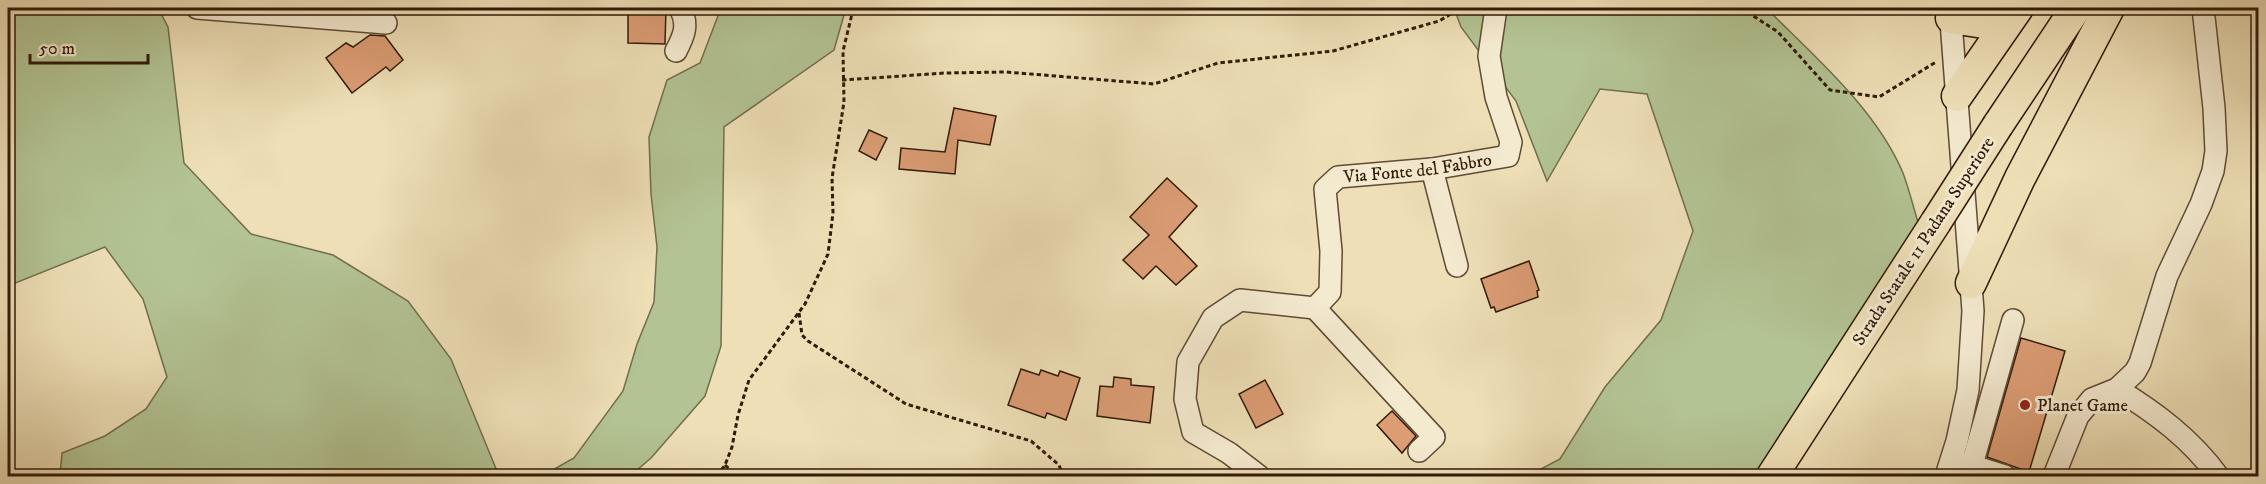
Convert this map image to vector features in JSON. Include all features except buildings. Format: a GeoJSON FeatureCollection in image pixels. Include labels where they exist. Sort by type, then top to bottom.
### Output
{"type":"FeatureCollection","features":[{"type":"Feature","properties":{"kind":"highway","name":"Strada Statale 11 Padana Superiore"},"geometry":{"type":"LineString","coordinates":[[1772,477],[1998,125],[2076,8]]}},
{"type":"Feature","properties":{"kind":"highway"},"geometry":{"type":"LineString","coordinates":[[1971,283],[2020,178],[2109,8]]}},
{"type":"Feature","properties":{"kind":"highway"},"geometry":{"type":"LineString","coordinates":[[1950,13],[2011,17]]}},
{"type":"Feature","properties":{"kind":"highway"},"geometry":{"type":"LineString","coordinates":[[1957,96],[2011,17]]}},
{"type":"Feature","properties":{"kind":"street"},"geometry":{"type":"LineString","coordinates":[[197,8],[387,23],[367,8]]}},
{"type":"Feature","properties":{"kind":"street"},"geometry":{"type":"LineString","coordinates":[[676,51],[685,34],[684,15],[680,8]]}},
{"type":"Feature","properties":{"kind":"street","name":"Via Fonte del Fabbro"},"geometry":{"type":"LineString","coordinates":[[1315,308],[1330,291],[1331,251],[1325,189],[1338,177],[1432,169],[1508,156],[1511,142],[1496,97],[1489,56],[1496,8]]}},
{"type":"Feature","properties":{"kind":"street"},"geometry":{"type":"LineString","coordinates":[[2054,477],[2078,416],[2092,399],[2117,389],[2135,372],[2140,363],[2167,276],[2201,204],[2213,171],[2216,152],[2214,119],[2203,8]]}},
{"type":"Feature","properties":{"kind":"street"},"geometry":{"type":"LineString","coordinates":[[1950,13],[1973,311],[1968,390],[1957,441],[1948,468],[1972,465],[2005,477]]}},
{"type":"Feature","properties":{"kind":"street"},"geometry":{"type":"LineString","coordinates":[[1432,169],[1457,266]]}},
{"type":"Feature","properties":{"kind":"street"},"geometry":{"type":"LineString","coordinates":[[1259,477],[1229,453],[1193,432],[1185,399],[1188,362],[1214,318],[1240,300],[1315,308],[1434,437],[1419,451]]}},
{"type":"Feature","properties":{"kind":"street"},"geometry":{"type":"LineString","coordinates":[[1972,465],[2013,320]]}},
{"type":"Feature","properties":{"kind":"street"},"geometry":{"type":"LineString","coordinates":[[2117,389],[2155,412],[2183,437],[2218,477]]}},
{"type":"Feature","properties":{"kind":"path"},"geometry":{"type":"LineString","coordinates":[[717,477],[732,447],[738,415],[749,380],[806,304],[828,254],[833,213],[832,178],[844,102],[843,51],[852,14],[851,8]]}},
{"type":"Feature","properties":{"kind":"path"},"geometry":{"type":"LineString","coordinates":[[842,80],[945,73],[1006,72],[1154,84],[1218,63],[1333,51],[1439,21],[1461,8]]}},
{"type":"Feature","properties":{"kind":"path"},"geometry":{"type":"LineString","coordinates":[[1741,8],[1778,33],[1830,90],[1879,97],[1932,63],[1955,60]]}},
{"type":"Feature","properties":{"kind":"path"},"geometry":{"type":"LineString","coordinates":[[799,313],[802,335],[808,341],[906,404],[1031,441],[1059,465],[1063,477]]}},
{"type":"Feature","properties":{"kind":"path"},"geometry":{"type":"LineString","coordinates":[[725,465],[737,477]]}},
{"type":"Feature","properties":{"kind":"green space"},"geometry":{"type":"Polygon","coordinates":[[[8,8],[158,8],[168,27],[184,163],[251,234],[333,255],[408,301],[451,359],[499,476],[60,476],[62,453],[105,436],[146,409],[167,377],[143,299],[105,247],[8,286],[8,8]]]}},
{"type":"Feature","properties":{"kind":"green space"},"geometry":{"type":"Polygon","coordinates":[[[721,8],[846,8],[834,50],[724,127],[721,346],[705,396],[651,458],[630,476],[542,476],[574,458],[623,391],[637,344],[654,302],[657,247],[651,194],[649,137],[667,80],[700,63],[721,8]]]}},
{"type":"Feature","properties":{"kind":"green space"},"geometry":{"type":"Polygon","coordinates":[[[1454,8],[1766,8],[1842,84],[1877,127],[1903,173],[1918,222],[1764,476],[1528,476],[1560,459],[1605,387],[1661,320],[1693,231],[1647,94],[1600,89],[1547,181],[1516,101],[1461,27],[1454,8]]]}},
{"type":"Feature","properties":{"kind":"place","name":"Planet Game"},"geometry":{"type":"Point","coordinates":[2025,405]}}]}
